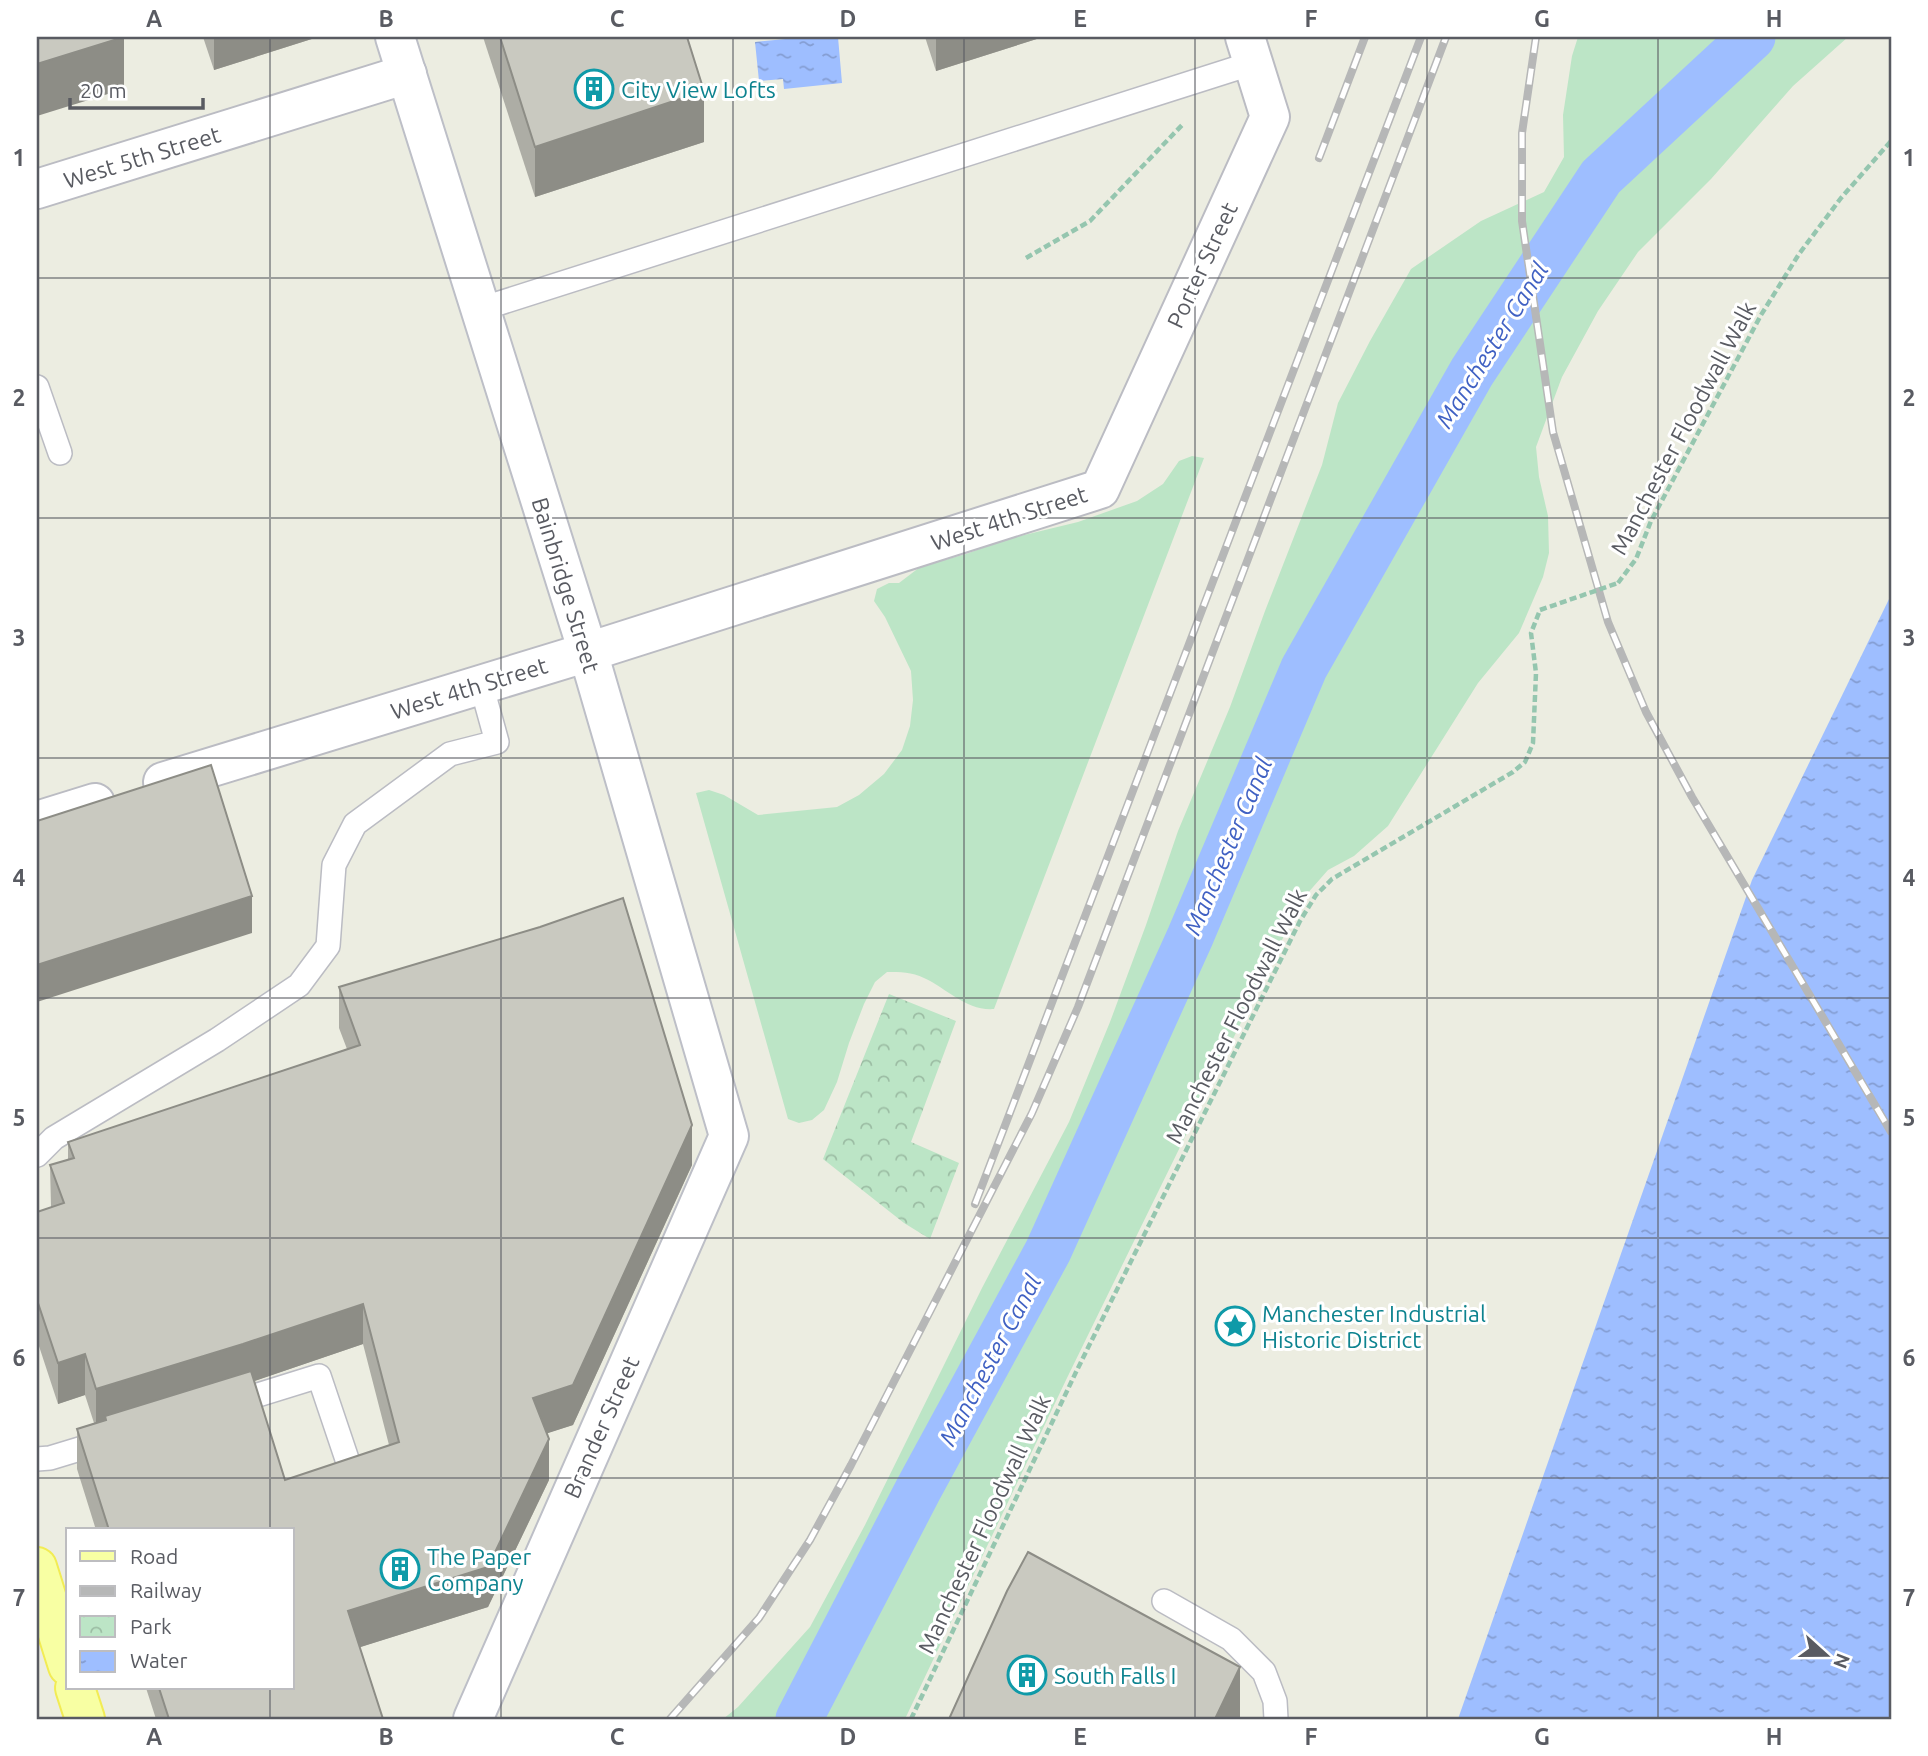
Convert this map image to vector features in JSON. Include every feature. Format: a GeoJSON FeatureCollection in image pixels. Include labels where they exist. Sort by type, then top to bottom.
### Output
{"type":"FeatureCollection","features":[{"type":"Feature","properties":{"kind":"main road"},"geometry":{"type":"LineString","coordinates":[[37,1567],[66,1660]]}},
{"type":"Feature","properties":{"kind":"main road"},"geometry":{"type":"LineString","coordinates":[[76,1690],[85,1719]]}},
{"type":"Feature","properties":{"kind":"street","name":"Bainbridge Street"},"geometry":{"type":"LineString","coordinates":[[395,37],[588,652],[729,1136]]}},
{"type":"Feature","properties":{"kind":"street","name":"Porter Street"},"geometry":{"type":"LineString","coordinates":[[1100,489],[1270,117],[1249,50]]}},
{"type":"Feature","properties":{"kind":"street","name":"West 5th Street"},"geometry":{"type":"LineString","coordinates":[[37,189],[407,74]]}},
{"type":"Feature","properties":{"kind":"street","name":"West 4th Street"},"geometry":{"type":"LineString","coordinates":[[37,821],[588,652],[1100,489]]}},
{"type":"Feature","properties":{"kind":"street","name":"Brander Street"},"geometry":{"type":"LineString","coordinates":[[473,1719],[729,1136]]}},
{"type":"Feature","properties":{"kind":"lane"},"geometry":{"type":"LineString","coordinates":[[481,309],[1249,50]]}},
{"type":"Feature","properties":{"kind":"lane"},"geometry":{"type":"LineString","coordinates":[[37,387],[60,453]]}},
{"type":"Feature","properties":{"kind":"lane"},"geometry":{"type":"LineString","coordinates":[[37,1155],[54,1138],[217,1040],[299,985],[328,946],[334,865],[355,824],[450,754],[497,742],[481,684]]}},
{"type":"Feature","properties":{"kind":"lane"},"geometry":{"type":"LineString","coordinates":[[204,1411],[319,1376],[354,1479]]}},
{"type":"Feature","properties":{"kind":"lane"},"geometry":{"type":"LineString","coordinates":[[37,1459],[50,1458],[127,1435]]}},
{"type":"Feature","properties":{"kind":"lane"},"geometry":{"type":"LineString","coordinates":[[1164,1601],[1230,1639],[1264,1672],[1275,1701],[1276,1719]]}},
{"type":"Feature","properties":{"kind":"path"},"geometry":{"type":"LineString","coordinates":[[1026,258],[1090,221],[1185,123],[1183,112]]}},
{"type":"Feature","properties":{"kind":"path","name":"Manchester Floodwall Walk"},"geometry":{"type":"LineString","coordinates":[[911,1719],[1084,1357],[1300,921],[1316,895],[1332,879],[1513,772],[1525,762],[1533,743],[1536,673],[1531,633],[1540,610],[1619,583],[1636,559],[1651,522],[1761,315],[1799,254],[1841,198],[1891,141]]}},
{"type":"Feature","properties":{"kind":"green space"},"geometry":{"type":"Polygon","coordinates":[[[1578,37],[1848,37],[1793,86],[1711,179],[1638,252],[1598,311],[1562,377],[1536,447],[1539,477],[1548,516],[1549,553],[1543,577],[1519,633],[1478,683],[1388,826],[1354,856],[1328,870],[1306,895],[1066,1380],[905,1719],[723,1719],[738,1707],[810,1627],[865,1525],[982,1288],[1069,1122],[1110,1022],[1178,831],[1230,707],[1322,465],[1338,403],[1411,269],[1481,221],[1544,192],[1564,157],[1563,115],[1572,56],[1578,37]]]}},
{"type":"Feature","properties":{"kind":"green space"},"geometry":{"type":"Polygon","coordinates":[[[1192,456],[1204,458],[994,1009],[975,1007],[919,976],[887,972],[875,982],[864,1004],[837,1082],[824,1110],[812,1120],[799,1123],[788,1119],[696,793],[709,790],[724,795],[758,815],[837,807],[859,795],[884,774],[902,750],[910,726],[913,700],[911,671],[885,617],[874,601],[877,589],[889,583],[899,583],[920,567],[1004,540],[1078,522],[1137,501],[1163,484],[1179,461],[1192,456]]]}},
{"type":"Feature","properties":{"kind":"green space"},"geometry":{"type":"Polygon","coordinates":[[[889,994],[956,1021],[911,1142],[959,1163],[930,1239],[904,1223],[823,1159],[889,994]]]}},
{"type":"Feature","properties":{"kind":"water"},"geometry":{"type":"Polygon","coordinates":[[[838,37],[842,83],[784,89],[783,79],[759,81],[755,42],[838,37]]]}},
{"type":"Feature","properties":{"kind":"water"},"geometry":{"type":"Polygon","coordinates":[[[1891,595],[1891,1719],[1458,1719],[1752,880],[1891,595]]]}},
{"type":"Feature","properties":{"kind":"building"},"geometry":{"type":"Polygon","coordinates":[[[37,37],[124,37],[37,64],[37,37]]]}},
{"type":"Feature","properties":{"kind":"building"},"geometry":{"type":"Polygon","coordinates":[[[500,37],[687,37],[704,91],[535,147],[500,37]]]}},
{"type":"Feature","properties":{"kind":"building"},"geometry":{"type":"Polygon","coordinates":[[[211,765],[252,896],[37,965],[37,821],[211,765]]]}},
{"type":"Feature","properties":{"kind":"building"},"geometry":{"type":"Polygon","coordinates":[[[623,898],[692,1125],[573,1385],[533,1398],[549,1439],[488,1567],[348,1611],[383,1719],[169,1719],[160,1690],[294,1690],[294,1528],[108,1528],[77,1429],[106,1420],[105,1416],[251,1371],[285,1480],[399,1442],[363,1304],[96,1389],[85,1354],[58,1363],[37,1300],[37,1212],[64,1203],[50,1165],[74,1158],[68,1142],[360,1045],[339,987],[540,927],[623,898]]]}},
{"type":"Feature","properties":{"kind":"building"},"geometry":{"type":"Polygon","coordinates":[[[1028,1552],[1240,1667],[1215,1719],[949,1719],[1007,1591],[1028,1552]]]}},
{"type":"Feature","properties":{"kind":"waterway","name":"Manchester Canal"},"geometry":{"type":"LineString","coordinates":[[799,1719],[918,1490],[1048,1251],[1190,937],[1304,668],[1472,372],[1601,177],[1752,37]]}},
{"type":"Feature","properties":{"kind":"railway"},"geometry":{"type":"LineString","coordinates":[[1319,158],[1365,37]]}},
{"type":"Feature","properties":{"kind":"railway"},"geometry":{"type":"LineString","coordinates":[[975,1204],[1421,37]]}},
{"type":"Feature","properties":{"kind":"railway"},"geometry":{"type":"LineString","coordinates":[[670,1719],[759,1618],[810,1540],[1032,1113],[1078,1007],[1446,37]]}},
{"type":"Feature","properties":{"kind":"railway"},"geometry":{"type":"LineString","coordinates":[[1536,37],[1522,133],[1522,221],[1553,432],[1608,622],[1646,712],[1692,797],[1891,1132]]}},
{"type":"Feature","properties":{"kind":"place","name":"City View Lofts"},"geometry":{"type":"Point","coordinates":[594,89]}},
{"type":"Feature","properties":{"kind":"place","name":"Manchester Industrial Historic District"},"geometry":{"type":"Point","coordinates":[1235,1326]}},
{"type":"Feature","properties":{"kind":"place","name":"The Paper Company"},"geometry":{"type":"Point","coordinates":[400,1569]}},
{"type":"Feature","properties":{"kind":"place","name":"South Falls I"},"geometry":{"type":"Point","coordinates":[1027,1675]}}]}
